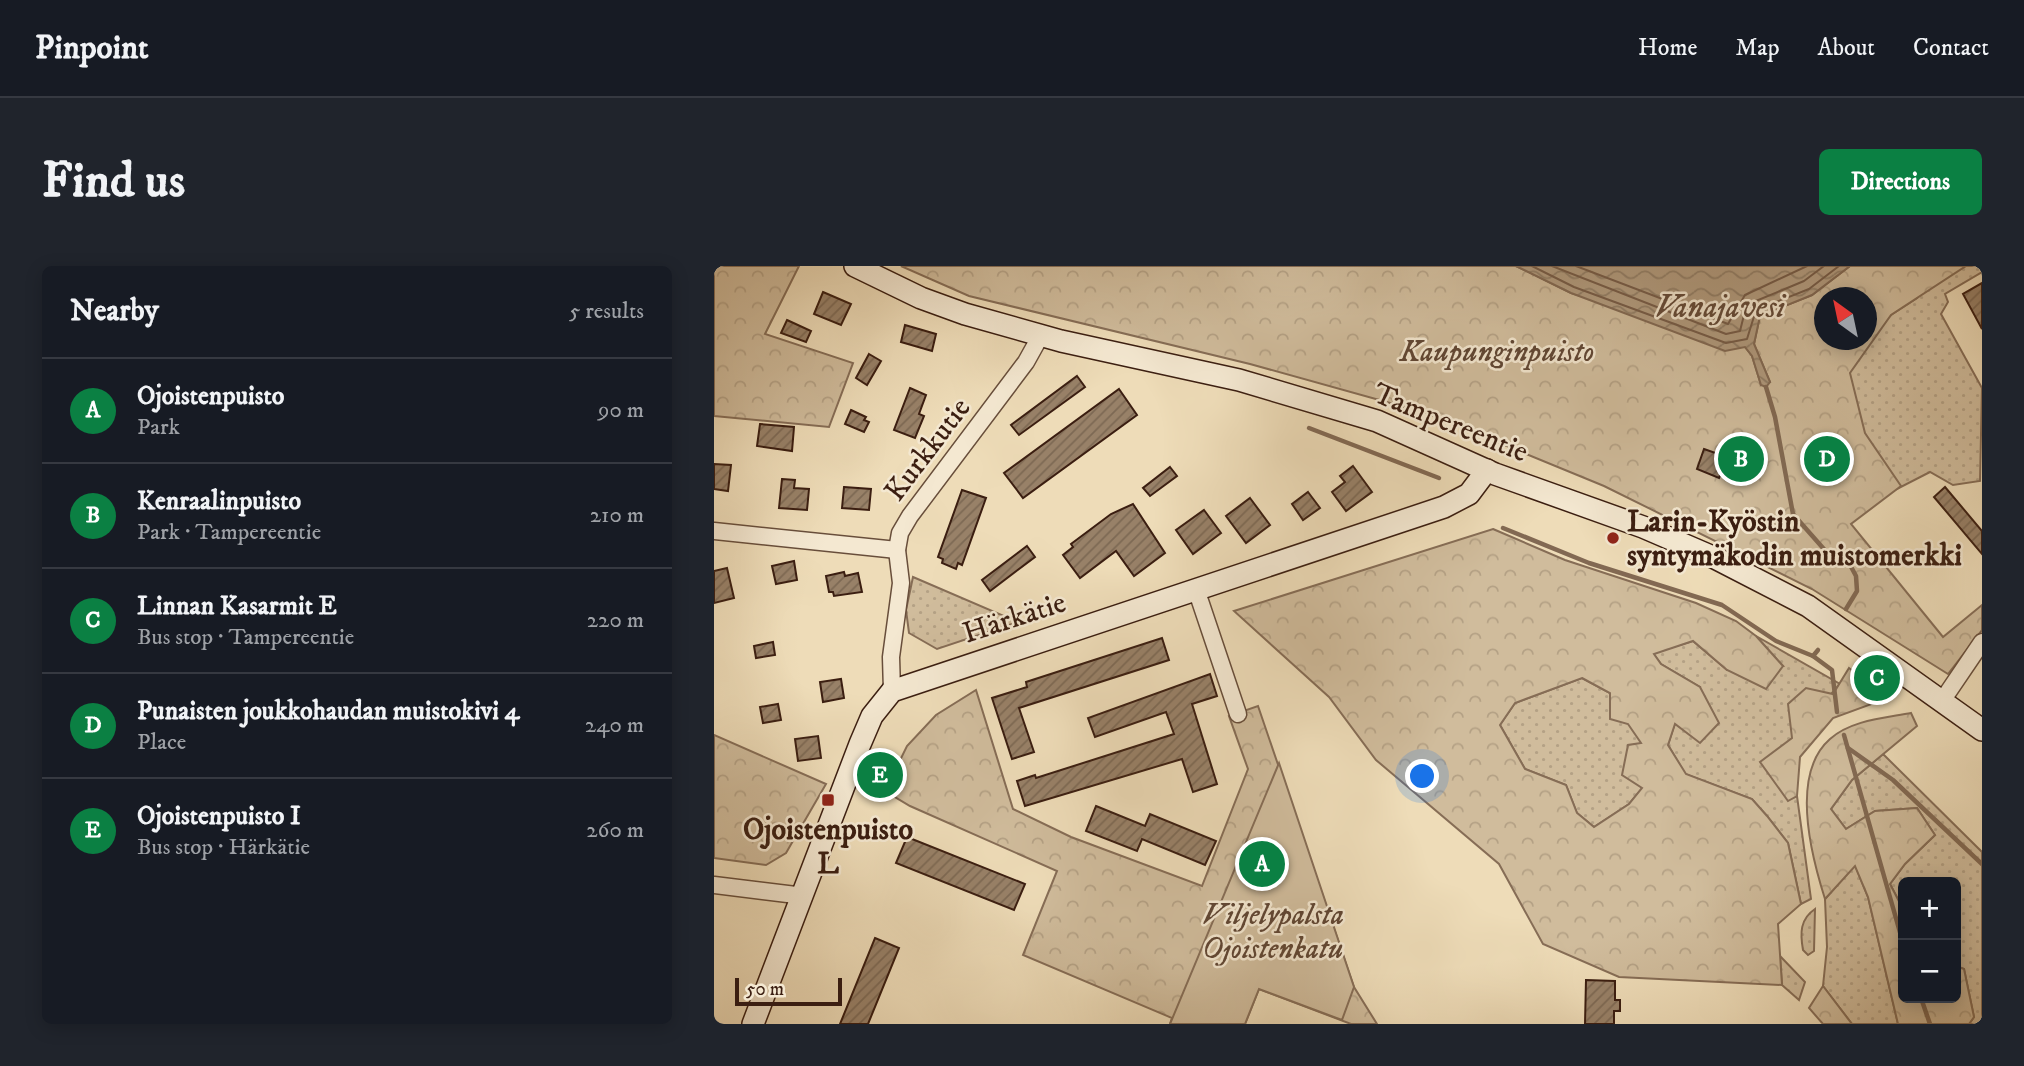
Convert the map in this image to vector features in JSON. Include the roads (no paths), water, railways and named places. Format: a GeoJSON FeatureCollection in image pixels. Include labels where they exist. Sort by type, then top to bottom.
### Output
{"type":"FeatureCollection","features":[{"type":"Feature","properties":{"kind":"main road","name":"Tampereentie"},"geometry":{"type":"LineString","coordinates":[[856,266],[921,298],[965,314],[1041,335],[1239,380],[1377,421],[1487,470],[1643,527],[1715,558],[1808,606],[1982,730]]}},
{"type":"Feature","properties":{"kind":"main road","name":"Härkätie"},"geometry":{"type":"LineString","coordinates":[[892,691],[1444,507],[1469,494],[1487,470]]}},
{"type":"Feature","properties":{"kind":"main road"},"geometry":{"type":"LineString","coordinates":[[753,1024],[872,716],[892,691]]}},
{"type":"Feature","properties":{"kind":"street","name":"Kurkkutie"},"geometry":{"type":"LineString","coordinates":[[892,691],[891,657],[901,583],[897,550],[900,533],[1026,362],[1041,335]]}},
{"type":"Feature","properties":{"kind":"street"},"geometry":{"type":"LineString","coordinates":[[714,531],[897,550]]}},
{"type":"Feature","properties":{"kind":"street"},"geometry":{"type":"LineString","coordinates":[[1196,589],[1238,714]]}},
{"type":"Feature","properties":{"kind":"street"},"geometry":{"type":"LineString","coordinates":[[1942,701],[1982,642]]}},
{"type":"Feature","properties":{"kind":"street"},"geometry":{"type":"LineString","coordinates":[[714,885],[804,896]]}},
{"type":"Feature","properties":{"kind":"water","name":"Vanajavesi"},"geometry":{"type":"Polygon","coordinates":[[[1516,266],[1850,266],[1822,287],[1814,287],[1812,295],[1760,316],[1754,344],[1770,382],[1766,387],[1761,385],[1752,356],[1745,347],[1725,351],[1571,293],[1516,266]]]}},
{"type":"Feature","properties":{"kind":"waterway"},"geometry":{"type":"LineString","coordinates":[[1766,387],[1775,417],[1793,514],[1830,556],[1849,563],[1856,576],[1857,591],[1846,609]]}},
{"type":"Feature","properties":{"kind":"waterway"},"geometry":{"type":"LineString","coordinates":[[1309,428],[1439,478]]}},
{"type":"Feature","properties":{"kind":"waterway"},"geometry":{"type":"LineString","coordinates":[[1503,528],[1589,563],[1722,605],[1776,641],[1813,656]]}},
{"type":"Feature","properties":{"kind":"waterway"},"geometry":{"type":"LineString","coordinates":[[1818,650],[1813,656],[1832,670],[1837,712]]}},
{"type":"Feature","properties":{"kind":"waterway"},"geometry":{"type":"LineString","coordinates":[[1844,735],[1902,940]]}},
{"type":"Feature","properties":{"kind":"waterway"},"geometry":{"type":"LineString","coordinates":[[1848,748],[1893,780],[1982,864]]}},
{"type":"Feature","properties":{"kind":"waterway"},"geometry":{"type":"LineString","coordinates":[[1923,1003],[1930,1024]]}},
{"type":"Feature","properties":{"kind":"place","name":"Kenraalinpuisto"},"geometry":{"type":"Point","coordinates":[1741,459]}},
{"type":"Feature","properties":{"kind":"place","name":"Punaisten joukkohaudan muistokivi 4"},"geometry":{"type":"Point","coordinates":[1827,459]}},
{"type":"Feature","properties":{"kind":"place","name":"Larin-Kyöstin syntymäkodin muistomerkki"},"geometry":{"type":"Point","coordinates":[1613,538]}},
{"type":"Feature","properties":{"kind":"place","name":"Linnan Kasarmit E"},"geometry":{"type":"Point","coordinates":[1877,678]}},
{"type":"Feature","properties":{"kind":"place","name":"Ojoistenpuisto I"},"geometry":{"type":"Point","coordinates":[880,775]}},
{"type":"Feature","properties":{"kind":"place","name":"Ojoistenpuisto L"},"geometry":{"type":"Point","coordinates":[828,800]}},
{"type":"Feature","properties":{"kind":"place","name":"Ojoistenpuisto"},"geometry":{"type":"Point","coordinates":[1262,864]}},
{"type":"Feature","properties":{"kind":"park label","name":"Kaupunginpuisto"},"geometry":{"type":"Point","coordinates":[1497,351]}},
{"type":"Feature","properties":{"kind":"park label","name":"Viljelypalsta Ojoistenkatu"},"geometry":{"type":"Point","coordinates":[1273,931]}}]}
